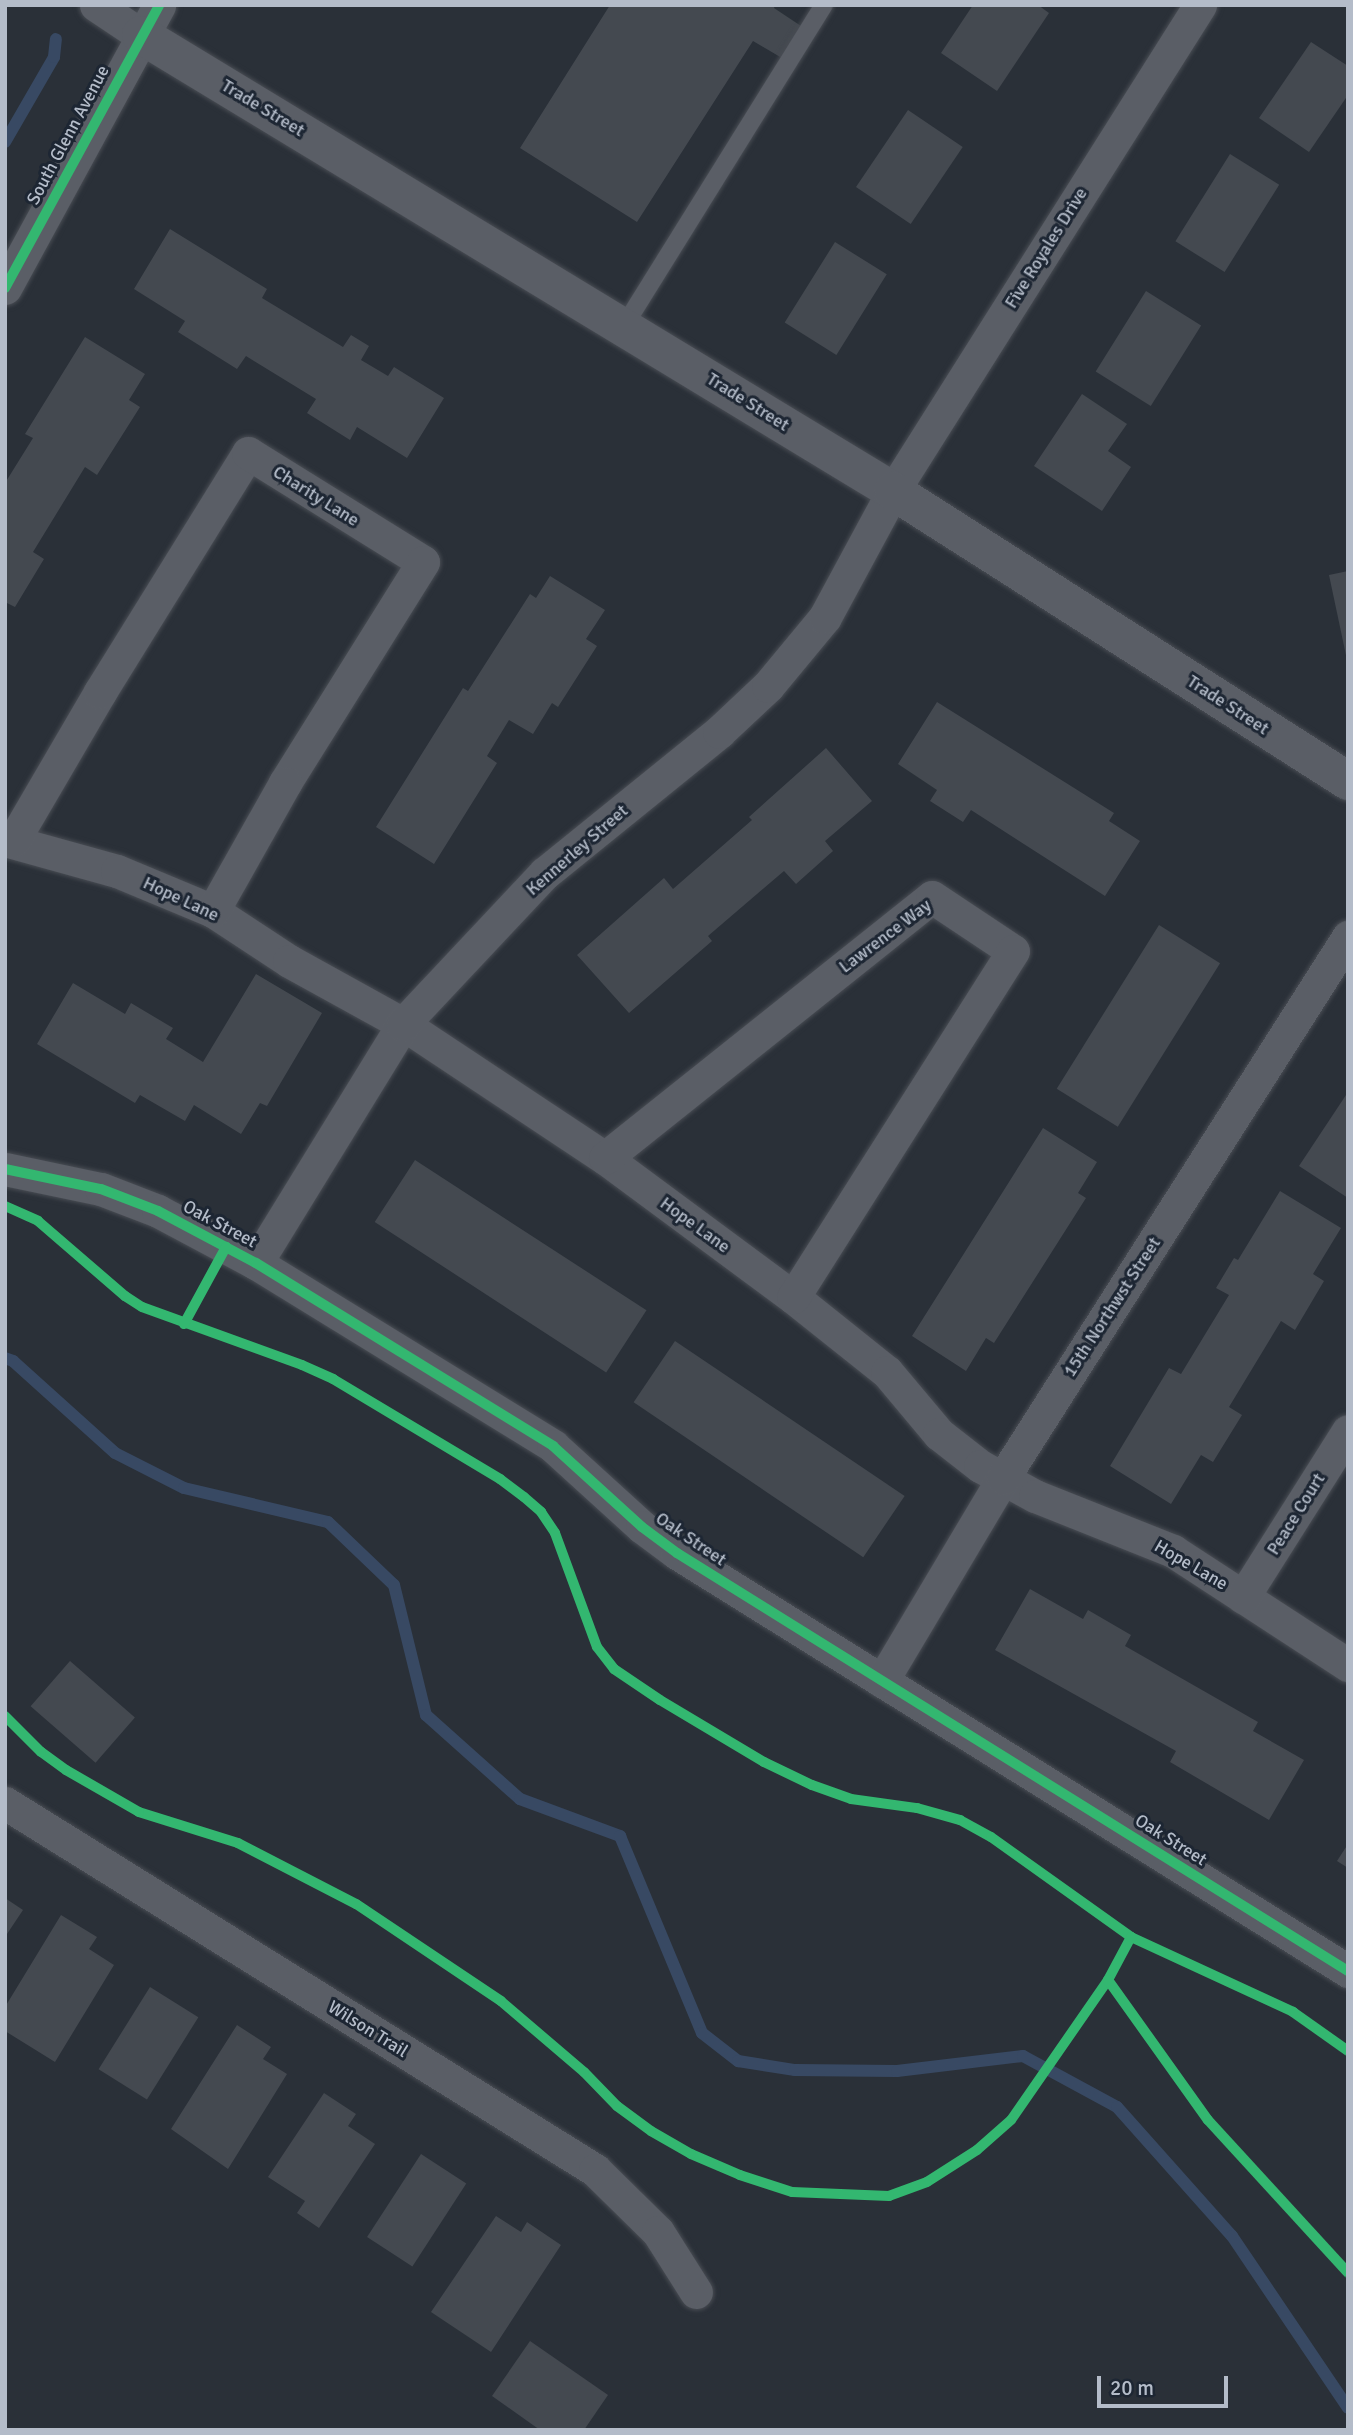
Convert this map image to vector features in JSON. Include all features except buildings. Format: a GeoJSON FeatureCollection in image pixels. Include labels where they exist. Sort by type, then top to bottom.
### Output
{"type":"FeatureCollection","features":[{"type":"Feature","properties":{"kind":"street"},"geometry":{"type":"LineString","coordinates":[[96,5],[150,20]]}},
{"type":"Feature","properties":{"kind":"street","name":"Five Royales Drive"},"geometry":{"type":"LineString","coordinates":[[893,491],[1200,5]]}},
{"type":"Feature","properties":{"kind":"street","name":"South Glenn Avenue"},"geometry":{"type":"LineString","coordinates":[[5,288],[150,20]]}},
{"type":"Feature","properties":{"kind":"street","name":"Trade Street"},"geometry":{"type":"LineString","coordinates":[[150,20],[624,326],[893,491],[1348,782]]}},
{"type":"Feature","properties":{"kind":"street","name":"Charity Lane"},"geometry":{"type":"LineString","coordinates":[[9,840],[248,453],[423,562],[285,783],[213,911]]}},
{"type":"Feature","properties":{"kind":"street","name":"Kennerley Street"},"geometry":{"type":"LineString","coordinates":[[256,1263],[403,1024],[545,873],[719,732],[768,686],[825,617],[893,491]]}},
{"type":"Feature","properties":{"kind":"street","name":"Hope Lane"},"geometry":{"type":"LineString","coordinates":[[9,840],[117,871],[213,911],[289,961],[403,1024],[605,1158],[793,1297],[887,1372],[939,1434],[980,1465],[1034,1496],[1173,1550],[1348,1665]]}},
{"type":"Feature","properties":{"kind":"street","name":"Lawrence Way"},"geometry":{"type":"LineString","coordinates":[[605,1158],[932,897],[1013,951],[793,1297]]}},
{"type":"Feature","properties":{"kind":"street","name":"15th Northwst Street"},"geometry":{"type":"LineString","coordinates":[[882,1681],[1003,1478],[1348,937]]}},
{"type":"Feature","properties":{"kind":"street","name":"Oak Street"},"geometry":{"type":"LineString","coordinates":[[5,1169],[101,1189],[158,1211],[256,1263],[553,1447],[642,1527],[677,1553],[1348,1971]]}},
{"type":"Feature","properties":{"kind":"street","name":"Peace Court"},"geometry":{"type":"LineString","coordinates":[[1243,1597],[1348,1431]]}},
{"type":"Feature","properties":{"kind":"street","name":"Wilson Trail"},"geometry":{"type":"LineString","coordinates":[[5,1803],[595,2170],[658,2232],[696,2292]]}},
{"type":"Feature","properties":{"kind":"lane"},"geometry":{"type":"LineString","coordinates":[[624,326],[824,5]]}},
{"type":"Feature","properties":{"kind":"waterway"},"geometry":{"type":"LineString","coordinates":[[5,142],[54,57],[56,39]]}},
{"type":"Feature","properties":{"kind":"waterway"},"geometry":{"type":"LineString","coordinates":[[5,1358],[13,1361],[115,1453],[184,1488],[328,1522],[394,1585],[426,1715],[520,1799],[620,1836],[702,2033],[738,2061],[795,2070],[897,2071],[1023,2056],[1117,2107],[1232,2236],[1348,2408]]}},
{"type":"Feature","properties":{"kind":"cycle path"},"geometry":{"type":"LineString","coordinates":[[5,288],[159,5]]}},
{"type":"Feature","properties":{"kind":"cycle path"},"geometry":{"type":"LineString","coordinates":[[5,1169],[101,1189],[158,1211],[256,1263],[553,1446],[642,1527],[677,1553],[1348,1971]]}},
{"type":"Feature","properties":{"kind":"cycle path"},"geometry":{"type":"LineString","coordinates":[[5,1206],[38,1221],[125,1296],[142,1307],[302,1365],[333,1379],[500,1479],[524,1497],[541,1512],[555,1533],[597,1647],[614,1669],[660,1700],[764,1762],[812,1785],[851,1799],[917,1808],[960,1820],[991,1837],[1131,1937],[1108,1980],[1011,2120],[977,2150],[927,2182],[889,2196],[792,2192],[740,2175],[691,2154],[651,2131],[617,2106],[584,2072],[501,2001],[356,1904],[238,1843],[139,1812],[66,1770],[41,1752],[5,1716]]}},
{"type":"Feature","properties":{"kind":"cycle path"},"geometry":{"type":"LineString","coordinates":[[184,1324],[226,1247]]}},
{"type":"Feature","properties":{"kind":"cycle path"},"geometry":{"type":"LineString","coordinates":[[1131,1937],[1293,2012],[1348,2051]]}},
{"type":"Feature","properties":{"kind":"cycle path"},"geometry":{"type":"LineString","coordinates":[[1108,1980],[1208,2120],[1348,2273]]}}]}
